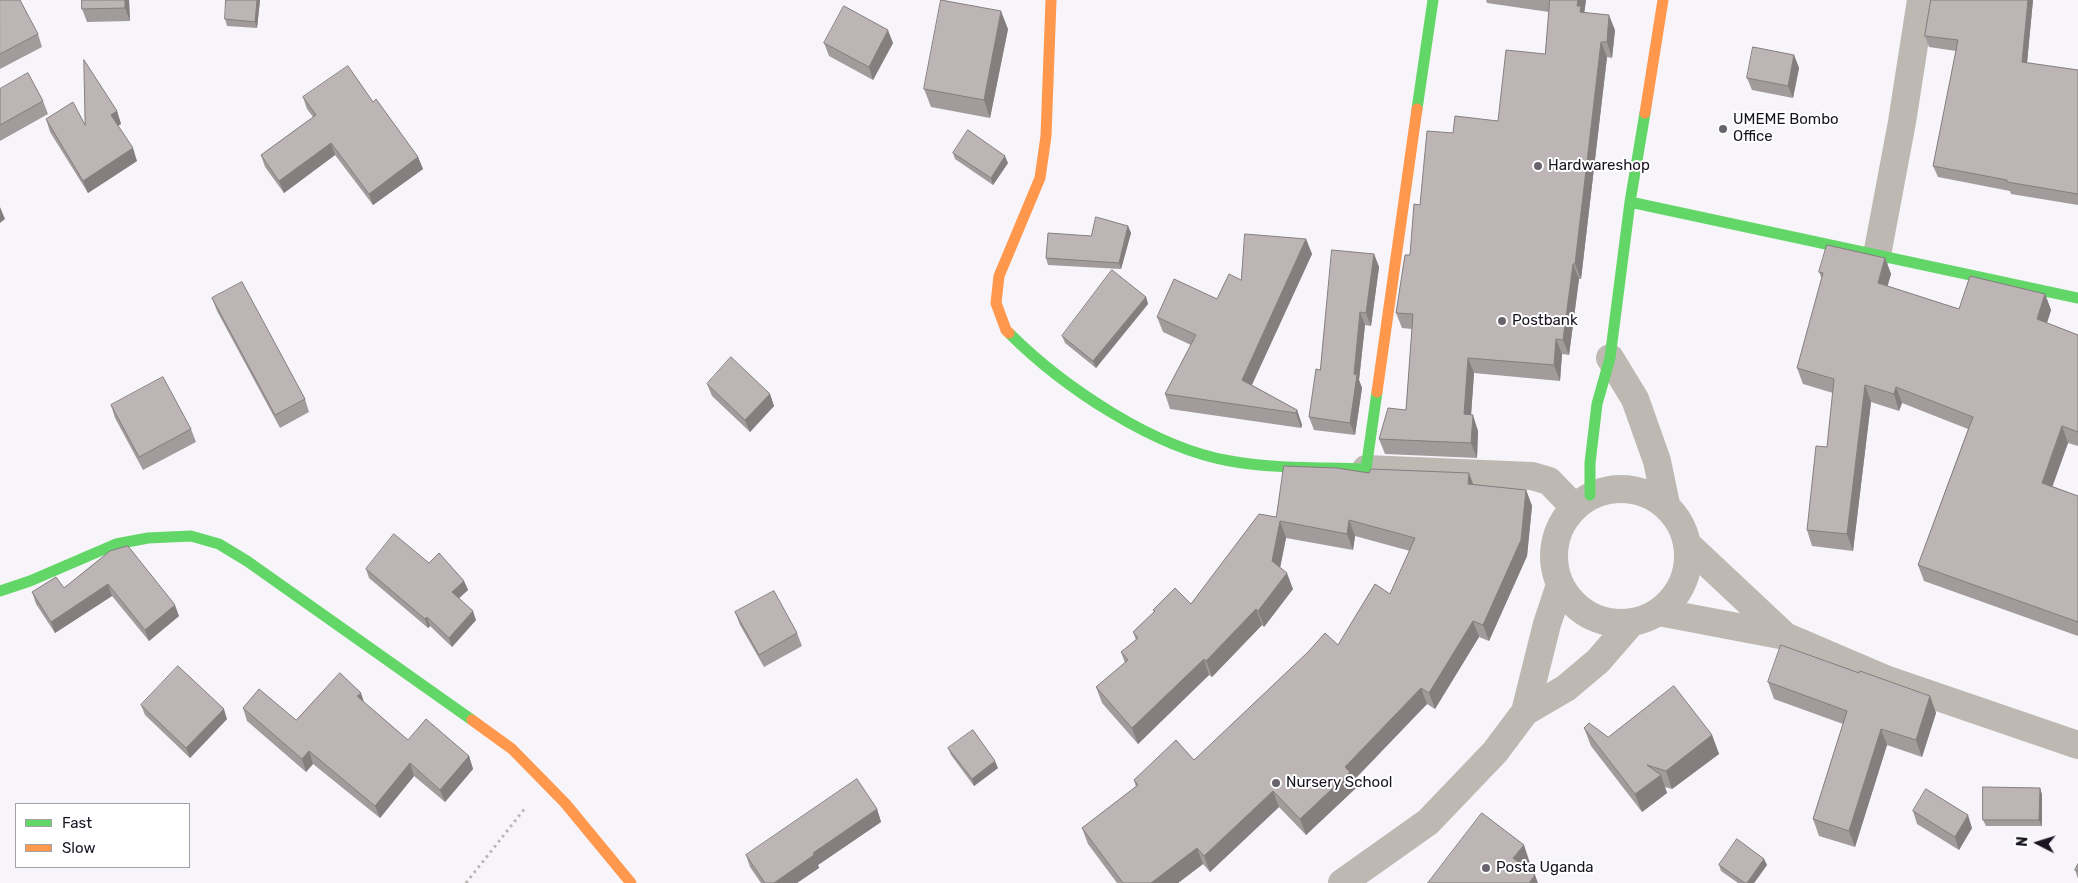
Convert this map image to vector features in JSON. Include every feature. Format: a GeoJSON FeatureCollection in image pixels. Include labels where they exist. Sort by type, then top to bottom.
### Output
{"type":"FeatureCollection","features":[{"type":"Feature","properties":{"kind":"street"},"geometry":{"type":"LineString","coordinates":[[1051,0],[1046,136],[1040,178],[1026,217],[999,276],[996,303],[1006,330],[1030,354],[1082,393],[1135,426],[1185,448],[1230,461],[1279,466],[1532,476],[1549,481],[1582,501]]}},
{"type":"Feature","properties":{"kind":"street"},"geometry":{"type":"LineString","coordinates":[[1366,469],[1433,0]]}},
{"type":"Feature","properties":{"kind":"street"},"geometry":{"type":"LineString","coordinates":[[1582,501],[1590,463],[1597,404],[1610,358],[1630,202],[1663,0]]}},
{"type":"Feature","properties":{"kind":"street"},"geometry":{"type":"LineString","coordinates":[[1877,255],[1902,122],[1921,0]]}},
{"type":"Feature","properties":{"kind":"street"},"geometry":{"type":"LineString","coordinates":[[1630,202],[2078,298]]}},
{"type":"Feature","properties":{"kind":"street"},"geometry":{"type":"LineString","coordinates":[[1610,358],[1635,399],[1658,461],[1666,504]]}},
{"type":"Feature","properties":{"kind":"street"},"geometry":{"type":"LineString","coordinates":[[1609,488],[1630,488],[1649,493],[1666,504],[1681,523],[1688,545],[1688,571],[1677,594],[1659,612],[1631,623],[1609,623],[1589,615],[1572,602],[1560,584],[1554,564],[1555,544],[1561,524],[1582,501],[1609,488]]}},
{"type":"Feature","properties":{"kind":"street"},"geometry":{"type":"LineString","coordinates":[[0,591],[30,581],[116,544],[148,538],[190,536],[219,544],[247,561],[512,749],[565,803],[630,883]]}},
{"type":"Feature","properties":{"kind":"street"},"geometry":{"type":"LineString","coordinates":[[1688,545],[1785,636]]}},
{"type":"Feature","properties":{"kind":"street"},"geometry":{"type":"LineString","coordinates":[[1342,883],[1428,822],[1495,752],[1524,712],[1547,624],[1560,584]]}},
{"type":"Feature","properties":{"kind":"street"},"geometry":{"type":"LineString","coordinates":[[1659,612],[1785,636],[1888,680],[2078,745]]}},
{"type":"Feature","properties":{"kind":"street"},"geometry":{"type":"LineString","coordinates":[[1524,712],[1566,688],[1579,678],[1598,661],[1631,623]]}},
{"type":"Feature","properties":{"kind":"path"},"geometry":{"type":"LineString","coordinates":[[466,883],[545,783]]}},
{"type":"Feature","properties":{"kind":"building"},"geometry":{"type":"Polygon","coordinates":[[[0,0],[20,0],[38,34],[0,54],[0,0]]]}},
{"type":"Feature","properties":{"kind":"building"},"geometry":{"type":"Polygon","coordinates":[[[82,0],[125,0],[125,8],[82,9],[82,0]]]}},
{"type":"Feature","properties":{"kind":"building"},"geometry":{"type":"Polygon","coordinates":[[[226,0],[257,0],[255,22],[225,19],[226,0]]]}},
{"type":"Feature","properties":{"kind":"building"},"geometry":{"type":"Polygon","coordinates":[[[941,0],[1001,11],[984,100],[924,89],[941,0]]]}},
{"type":"Feature","properties":{"kind":"building"},"geometry":{"type":"Polygon","coordinates":[[[1550,0],[1578,0],[1577,6],[1581,6],[1580,12],[1609,15],[1607,42],[1601,42],[1575,264],[1573,264],[1563,340],[1556,339],[1554,365],[1468,358],[1464,414],[1473,415],[1471,443],[1379,439],[1388,408],[1406,410],[1413,314],[1396,313],[1405,255],[1410,255],[1414,204],[1420,205],[1427,131],[1453,133],[1455,116],[1498,121],[1506,50],[1545,54],[1550,0]]]}},
{"type":"Feature","properties":{"kind":"building"},"geometry":{"type":"Polygon","coordinates":[[[1931,0],[2028,0],[2022,62],[2078,70],[2078,194],[2007,182],[2007,180],[1933,166],[1958,40],[1925,36],[1931,0]]]}},
{"type":"Feature","properties":{"kind":"building"},"geometry":{"type":"Polygon","coordinates":[[[844,6],[888,30],[869,67],[824,43],[844,6]]]}},
{"type":"Feature","properties":{"kind":"building"},"geometry":{"type":"Polygon","coordinates":[[[1753,47],[1794,55],[1788,86],[1747,78],[1753,47]]]}},
{"type":"Feature","properties":{"kind":"building"},"geometry":{"type":"Polygon","coordinates":[[[84,60],[117,111],[111,115],[133,148],[83,181],[46,119],[73,102],[85,125],[84,60]]]}},
{"type":"Feature","properties":{"kind":"building"},"geometry":{"type":"Polygon","coordinates":[[[348,66],[373,102],[376,99],[418,157],[369,194],[331,143],[279,181],[261,155],[316,115],[303,97],[348,66]]]}},
{"type":"Feature","properties":{"kind":"building"},"geometry":{"type":"Polygon","coordinates":[[[28,73],[43,101],[0,125],[0,89],[28,73]]]}},
{"type":"Feature","properties":{"kind":"building"},"geometry":{"type":"Polygon","coordinates":[[[968,130],[1005,156],[991,178],[953,153],[968,130]]]}},
{"type":"Feature","properties":{"kind":"building"},"geometry":{"type":"Polygon","coordinates":[[[1096,217],[1128,226],[1119,263],[1046,258],[1048,233],[1091,236],[1096,217]]]}},
{"type":"Feature","properties":{"kind":"building"},"geometry":{"type":"Polygon","coordinates":[[[1245,234],[1306,239],[1242,380],[1297,410],[1296,413],[1165,394],[1196,335],[1157,317],[1174,279],[1217,299],[1229,274],[1241,280],[1245,234]]]}},
{"type":"Feature","properties":{"kind":"building"},"geometry":{"type":"Polygon","coordinates":[[[1827,245],[1885,258],[1878,283],[1959,309],[1970,276],[2045,294],[2037,319],[2078,335],[2078,432],[2062,426],[2042,483],[2078,496],[2078,622],[1918,565],[1973,417],[1896,387],[1894,394],[1865,385],[1847,534],[1807,530],[1816,446],[1827,447],[1834,379],[1797,368],[1823,273],[1819,272],[1827,245]]]}},
{"type":"Feature","properties":{"kind":"building"},"geometry":{"type":"Polygon","coordinates":[[[1332,250],[1374,254],[1366,313],[1360,312],[1354,374],[1357,375],[1350,423],[1309,417],[1316,369],[1320,370],[1332,250]]]}},
{"type":"Feature","properties":{"kind":"building"},"geometry":{"type":"Polygon","coordinates":[[[1112,270],[1146,297],[1093,361],[1062,336],[1112,270]]]}},
{"type":"Feature","properties":{"kind":"building"},"geometry":{"type":"Polygon","coordinates":[[[242,282],[305,399],[275,415],[212,298],[242,282]]]}},
{"type":"Feature","properties":{"kind":"building"},"geometry":{"type":"Polygon","coordinates":[[[731,357],[770,394],[745,420],[707,384],[731,357]]]}},
{"type":"Feature","properties":{"kind":"building"},"geometry":{"type":"Polygon","coordinates":[[[163,377],[191,429],[139,457],[111,405],[163,377]]]}},
{"type":"Feature","properties":{"kind":"building"},"geometry":{"type":"Polygon","coordinates":[[[1284,466],[1337,468],[1369,473],[1371,469],[1469,473],[1468,484],[1526,490],[1521,540],[1483,625],[1473,621],[1429,693],[1421,688],[1345,767],[1350,772],[1300,819],[1273,791],[1204,856],[1197,848],[1151,883],[1123,883],[1082,828],[1138,785],[1134,780],[1176,740],[1194,760],[1308,652],[1325,633],[1338,645],[1375,584],[1390,594],[1415,538],[1349,520],[1347,534],[1280,521],[1272,561],[1287,573],[1258,611],[1256,609],[1206,661],[1204,659],[1132,728],[1096,687],[1128,660],[1121,652],[1138,638],[1133,632],[1175,588],[1191,604],[1259,514],[1276,517],[1284,466]]]}},
{"type":"Feature","properties":{"kind":"building"},"geometry":{"type":"Polygon","coordinates":[[[394,534],[429,563],[439,553],[464,581],[452,592],[473,611],[449,638],[427,617],[425,619],[366,569],[394,534]]]}},
{"type":"Feature","properties":{"kind":"building"},"geometry":{"type":"Polygon","coordinates":[[[128,546],[175,605],[145,630],[108,584],[51,622],[32,592],[56,577],[64,588],[110,551],[128,546]]]}},
{"type":"Feature","properties":{"kind":"building"},"geometry":{"type":"Polygon","coordinates":[[[774,591],[797,633],[759,655],[735,612],[774,591]]]}},
{"type":"Feature","properties":{"kind":"building"},"geometry":{"type":"Polygon","coordinates":[[[1781,645],[1930,696],[1916,740],[1881,729],[1849,831],[1813,819],[1847,711],[1768,682],[1781,645]]]}},
{"type":"Feature","properties":{"kind":"building"},"geometry":{"type":"Polygon","coordinates":[[[178,666],[224,709],[186,748],[141,705],[178,666]]]}},
{"type":"Feature","properties":{"kind":"building"},"geometry":{"type":"Polygon","coordinates":[[[340,673],[361,693],[357,696],[408,740],[426,719],[469,756],[440,790],[410,763],[375,806],[309,751],[302,759],[243,708],[259,689],[296,720],[340,673]]]}},
{"type":"Feature","properties":{"kind":"building"},"geometry":{"type":"Polygon","coordinates":[[[1674,686],[1712,735],[1666,771],[1647,765],[1661,775],[1635,794],[1584,728],[1589,723],[1608,737],[1674,686]]]}},
{"type":"Feature","properties":{"kind":"building"},"geometry":{"type":"Polygon","coordinates":[[[973,730],[995,761],[972,779],[948,748],[973,730]]]}},
{"type":"Feature","properties":{"kind":"building"},"geometry":{"type":"Polygon","coordinates":[[[857,779],[877,809],[813,853],[814,855],[774,883],[765,883],[746,855],[857,779]]]}},
{"type":"Feature","properties":{"kind":"building"},"geometry":{"type":"Polygon","coordinates":[[[1983,787],[2040,788],[2039,820],[1983,820],[1983,787]]]}},
{"type":"Feature","properties":{"kind":"building"},"geometry":{"type":"Polygon","coordinates":[[[1926,789],[1968,815],[1955,837],[1913,811],[1926,789]]]}},
{"type":"Feature","properties":{"kind":"building"},"geometry":{"type":"Polygon","coordinates":[[[1482,813],[1524,845],[1513,858],[1535,875],[1529,883],[1428,883],[1482,813]]]}},
{"type":"Feature","properties":{"kind":"building"},"geometry":{"type":"Polygon","coordinates":[[[1737,839],[1764,859],[1747,883],[1719,865],[1737,839]]]}},
{"type":"Feature","properties":{"kind":"traffic: fast"},"geometry":{"type":"LineString","coordinates":[[1417,109],[1433,0]]}},
{"type":"Feature","properties":{"kind":"traffic: fast"},"geometry":{"type":"LineString","coordinates":[[1590,495],[1590,463],[1597,404],[1610,358],[1630,202],[1645,113]]}},
{"type":"Feature","properties":{"kind":"traffic: fast"},"geometry":{"type":"LineString","coordinates":[[1630,202],[2078,298]]}},
{"type":"Feature","properties":{"kind":"traffic: fast"},"geometry":{"type":"LineString","coordinates":[[1009,333],[1056,374],[1083,394],[1141,429],[1201,454],[1247,464],[1281,467],[1366,469],[1377,392]]}},
{"type":"Feature","properties":{"kind":"traffic: fast"},"geometry":{"type":"LineString","coordinates":[[0,591],[30,581],[116,544],[148,538],[191,536],[219,544],[247,561],[472,720]]}},
{"type":"Feature","properties":{"kind":"traffic: slow"},"geometry":{"type":"LineString","coordinates":[[1009,333],[1006,330],[996,303],[999,276],[1040,178],[1046,136],[1051,0]]}},
{"type":"Feature","properties":{"kind":"traffic: slow"},"geometry":{"type":"LineString","coordinates":[[1645,113],[1663,0]]}},
{"type":"Feature","properties":{"kind":"traffic: slow"},"geometry":{"type":"LineString","coordinates":[[1377,392],[1417,109]]}},
{"type":"Feature","properties":{"kind":"traffic: slow"},"geometry":{"type":"LineString","coordinates":[[472,720],[512,749],[565,803],[631,883]]}},
{"type":"Feature","properties":{"kind":"place","name":"UMEME Bombo Office"},"geometry":{"type":"Point","coordinates":[1723,129]}},
{"type":"Feature","properties":{"kind":"place","name":"Hardwareshop"},"geometry":{"type":"Point","coordinates":[1538,166]}},
{"type":"Feature","properties":{"kind":"place","name":"Postbank"},"geometry":{"type":"Point","coordinates":[1502,321]}},
{"type":"Feature","properties":{"kind":"place","name":"Nursery School"},"geometry":{"type":"Point","coordinates":[1276,783]}},
{"type":"Feature","properties":{"kind":"place","name":"Posta Uganda"},"geometry":{"type":"Point","coordinates":[1486,868]}}]}
